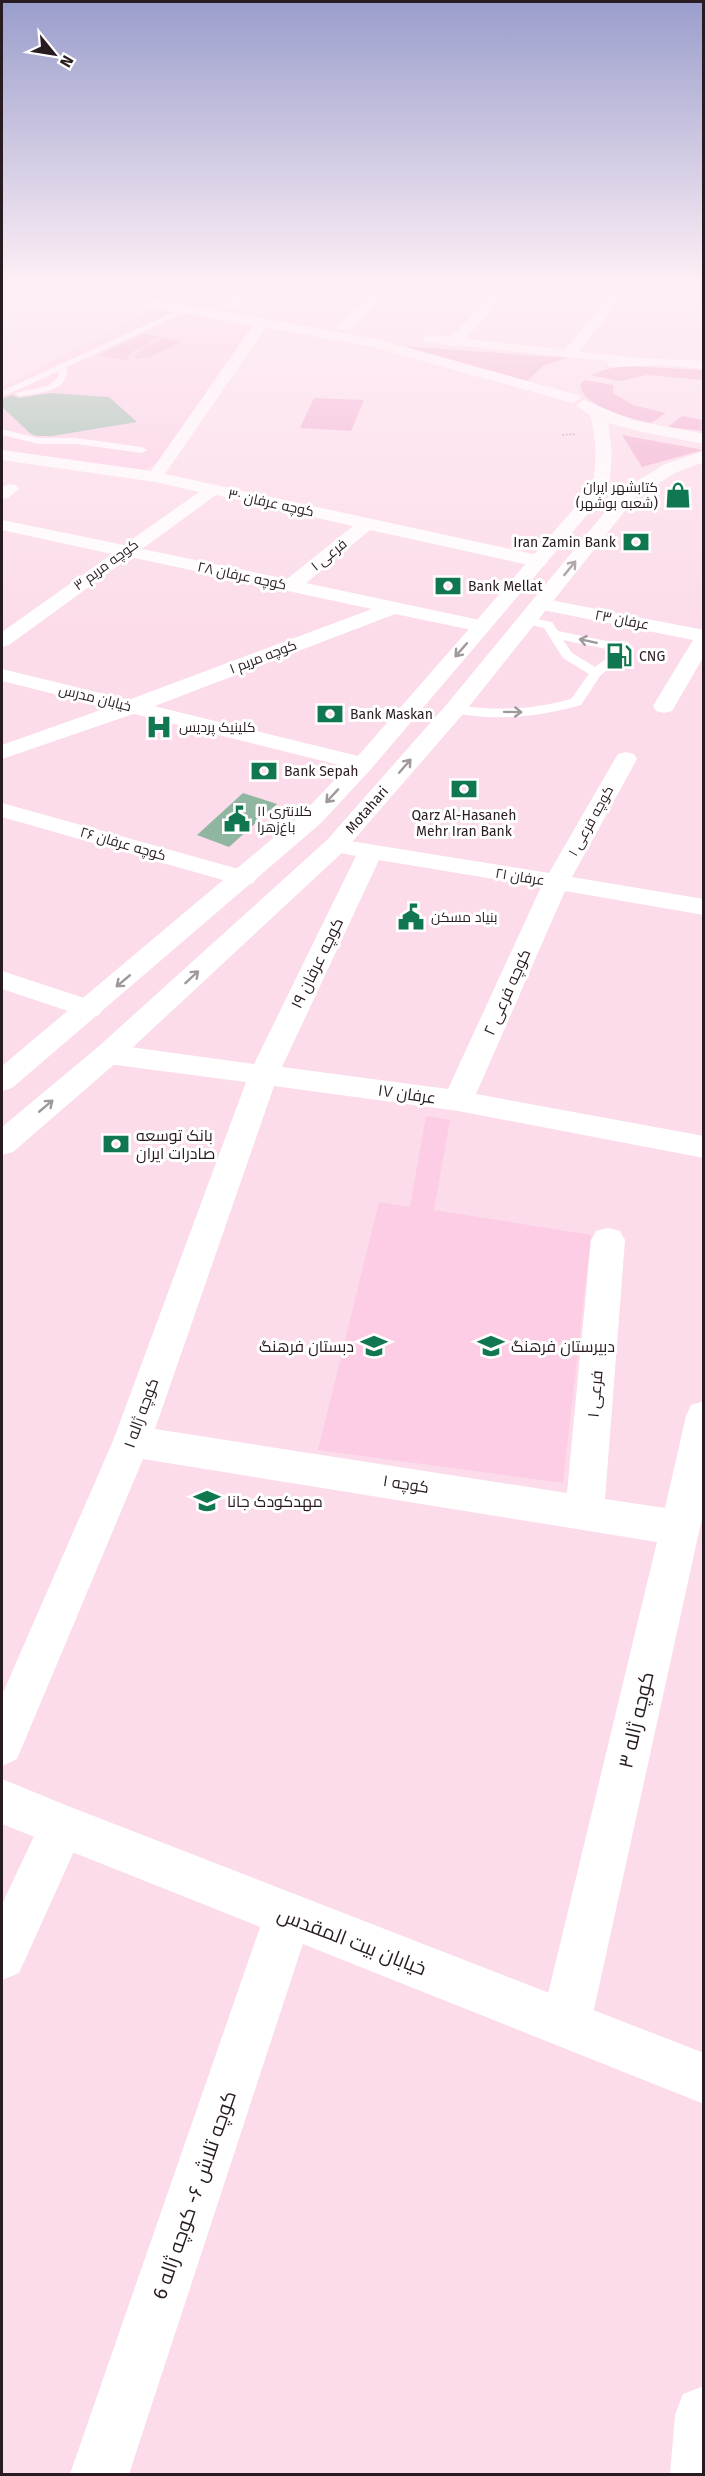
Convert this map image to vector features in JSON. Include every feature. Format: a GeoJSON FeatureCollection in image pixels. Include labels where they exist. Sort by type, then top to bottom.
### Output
{"type":"FeatureCollection","features":[{"type":"Feature","properties":{"kind":"street"},"geometry":{"type":"LineString","coordinates":[[155,477],[212,396]]}},
{"type":"Feature","properties":{"kind":"street"},"geometry":{"type":"LineString","coordinates":[[564,396],[573,398],[598,414],[628,424],[704,439]]}},
{"type":"Feature","properties":{"kind":"street"},"geometry":{"type":"LineString","coordinates":[[598,414],[604,431],[606,466],[625,476]]}},
{"type":"Feature","properties":{"kind":"street","name":"کوچه عرفان ۳۰"},"geometry":{"type":"LineString","coordinates":[[2,454],[155,477],[538,561]]}},
{"type":"Feature","properties":{"kind":"street","name":"Motahari"},"geometry":{"type":"LineString","coordinates":[[2,1144],[108,1054],[336,845],[455,709],[630,493],[625,476],[671,468],[704,456]]}},
{"type":"Feature","properties":{"kind":"street"},"geometry":{"type":"LineString","coordinates":[[2,1081],[312,818],[363,764],[600,489],[625,476]]}},
{"type":"Feature","properties":{"kind":"street","name":"کوچه مریم ۳"},"geometry":{"type":"LineString","coordinates":[[2,641],[212,490]]}},
{"type":"Feature","properties":{"kind":"street","name":"فرعی ۱"},"geometry":{"type":"LineString","coordinates":[[291,586],[366,524]]}},
{"type":"Feature","properties":{"kind":"street","name":"کوچه عرفان ۲۸"},"geometry":{"type":"LineString","coordinates":[[2,525],[482,626]]}},
{"type":"Feature","properties":{"kind":"street","name":"کوچه مریم ۱"},"geometry":{"type":"LineString","coordinates":[[2,752],[132,707],[395,607]]}},
{"type":"Feature","properties":{"kind":"street","name":"عرفان ۲۳"},"geometry":{"type":"LineString","coordinates":[[534,612],[704,637]]}},
{"type":"Feature","properties":{"kind":"street"},"geometry":{"type":"LineString","coordinates":[[664,706],[704,637]]}},
{"type":"Feature","properties":{"kind":"street","name":"خیابان مدرس"},"geometry":{"type":"LineString","coordinates":[[2,675],[363,764]]}},
{"type":"Feature","properties":{"kind":"street","name":"کوچه فرعی ۱"},"geometry":{"type":"LineString","coordinates":[[556,883],[626,759]]}},
{"type":"Feature","properties":{"kind":"street","name":"کوچه عرفان ۲۶"},"geometry":{"type":"LineString","coordinates":[[2,810],[244,878]]}},
{"type":"Feature","properties":{"kind":"street","name":"عرفان ۲۱"},"geometry":{"type":"LineString","coordinates":[[336,845],[704,907]]}},
{"type":"Feature","properties":{"kind":"street","name":"کوچه عرفان ۱۹"},"geometry":{"type":"LineString","coordinates":[[264,1074],[371,852]]}},
{"type":"Feature","properties":{"kind":"street","name":"کوچه فرعی ۲"},"geometry":{"type":"LineString","coordinates":[[458,1101],[556,883]]}},
{"type":"Feature","properties":{"kind":"street"},"geometry":{"type":"LineString","coordinates":[[2,980],[89,1009]]}},
{"type":"Feature","properties":{"kind":"street","name":"عرفان ۱۷"},"geometry":{"type":"LineString","coordinates":[[108,1054],[458,1101],[704,1147]]}},
{"type":"Feature","properties":{"kind":"street","name":"کوچه ژاله ۱"},"geometry":{"type":"LineString","coordinates":[[2,1744],[132,1440],[264,1074]]}},
{"type":"Feature","properties":{"kind":"street","name":"فرعی ۱"},"geometry":{"type":"LineString","coordinates":[[585,1513],[608,1240]]}},
{"type":"Feature","properties":{"kind":"street","name":"کوچه ژاله ۳"},"geometry":{"type":"LineString","coordinates":[[566,2023],[704,1416]]}},
{"type":"Feature","properties":{"kind":"street","name":"کوچه ۱"},"geometry":{"type":"LineString","coordinates":[[132,1440],[680,1528]]}},
{"type":"Feature","properties":{"kind":"street","name":"خیابان بیت المقدس"},"geometry":{"type":"LineString","coordinates":[[2,1801],[62,1827],[704,2079]]}},
{"type":"Feature","properties":{"kind":"street"},"geometry":{"type":"LineString","coordinates":[[2,1956],[62,1827]]}},
{"type":"Feature","properties":{"kind":"street","name":"کوچه تلاش ۶- کوچه ژاله 6"},"geometry":{"type":"LineString","coordinates":[[99,2475],[288,1916]]}},
{"type":"Feature","properties":{"kind":"street"},"geometry":{"type":"LineString","coordinates":[[699,2475],[704,2415]]}},
{"type":"Feature","properties":{"kind":"lane"},"geometry":{"type":"LineString","coordinates":[[2,432],[38,441],[76,441],[142,450]]}},
{"type":"Feature","properties":{"kind":"lane"},"geometry":{"type":"LineString","coordinates":[[534,612],[548,625],[567,655],[596,673]]}},
{"type":"Feature","properties":{"kind":"lane"},"geometry":{"type":"LineString","coordinates":[[455,709],[480,714],[504,711],[536,712],[559,708],[576,702],[596,673],[626,649],[553,634]]}},
{"type":"Feature","properties":{"kind":"shaded area"},"geometry":{"type":"Polygon","coordinates":[[[2,396],[204,396],[157,463],[144,470],[2,451],[2,396]]]}},
{"type":"Feature","properties":{"kind":"shaded area"},"geometry":{"type":"Polygon","coordinates":[[[586,396],[617,396],[633,405],[666,413],[651,423],[610,411],[586,396]]]}},
{"type":"Feature","properties":{"kind":"shaded area"},"geometry":{"type":"Polygon","coordinates":[[[314,398],[364,400],[351,431],[300,428],[314,398]]]}},
{"type":"Feature","properties":{"kind":"shaded area"},"geometry":{"type":"Polygon","coordinates":[[[682,416],[703,420],[703,431],[668,427],[682,416]]]}},
{"type":"Feature","properties":{"kind":"shaded area"},"geometry":{"type":"Polygon","coordinates":[[[622,435],[703,450],[642,467],[622,435]]]}},
{"type":"Feature","properties":{"kind":"shaded area","name":"دبیرستان فرهنگ"},"geometry":{"type":"Polygon","coordinates":[[[426,1116],[450,1120],[434,1210],[591,1235],[563,1483],[318,1450],[379,1202],[410,1207],[426,1116]]]}},
{"type":"Feature","properties":{"kind":"building"},"geometry":{"type":"Polygon","coordinates":[[[11,396],[19,398],[34,396],[109,397],[137,422],[52,436],[38,436],[31,434],[2,407],[2,399],[11,396]]]}},
{"type":"Feature","properties":{"kind":"building","name":"کلانتری ۱۱ باغ‌زهرا"},"geometry":{"type":"Polygon","coordinates":[[[243,793],[277,804],[229,847],[197,835],[243,793]]]}},
{"type":"Feature","properties":{"kind":"place","name":"کتابشهر ایران (شعبه بوشهر)"},"geometry":{"type":"Point","coordinates":[678,495]}},
{"type":"Feature","properties":{"kind":"place","name":"Iran Zamin Bank"},"geometry":{"type":"Point","coordinates":[636,542]}},
{"type":"Feature","properties":{"kind":"place","name":"Bank Mellat"},"geometry":{"type":"Point","coordinates":[448,586]}},
{"type":"Feature","properties":{"kind":"place","name":"CNG"},"geometry":{"type":"Point","coordinates":[619,656]}},
{"type":"Feature","properties":{"kind":"place","name":"Bank Maskan"},"geometry":{"type":"Point","coordinates":[330,714]}},
{"type":"Feature","properties":{"kind":"place","name":"کلینیک پردیس"},"geometry":{"type":"Point","coordinates":[159,727]}},
{"type":"Feature","properties":{"kind":"place","name":"Bank Sepah"},"geometry":{"type":"Point","coordinates":[264,771]}},
{"type":"Feature","properties":{"kind":"place","name":"Qarz Al-Hasaneh Mehr Iran Bank"},"geometry":{"type":"Point","coordinates":[464,789]}},
{"type":"Feature","properties":{"kind":"place","name":"کلانتری ۱۱ باغ‌زهرا"},"geometry":{"type":"Point","coordinates":[237,819]}},
{"type":"Feature","properties":{"kind":"place","name":"بنیاد مسکن"},"geometry":{"type":"Point","coordinates":[411,917]}},
{"type":"Feature","properties":{"kind":"place","name":"بانک توسعه صادرات ایران"},"geometry":{"type":"Point","coordinates":[116,1144]}},
{"type":"Feature","properties":{"kind":"place","name":"دبستان فرهنگ"},"geometry":{"type":"Point","coordinates":[374,1346]}},
{"type":"Feature","properties":{"kind":"place","name":"دبیرستان فرهنگ"},"geometry":{"type":"Point","coordinates":[491,1346]}},
{"type":"Feature","properties":{"kind":"place","name":"مهدکودک جانا"},"geometry":{"type":"Point","coordinates":[207,1501]}}]}
